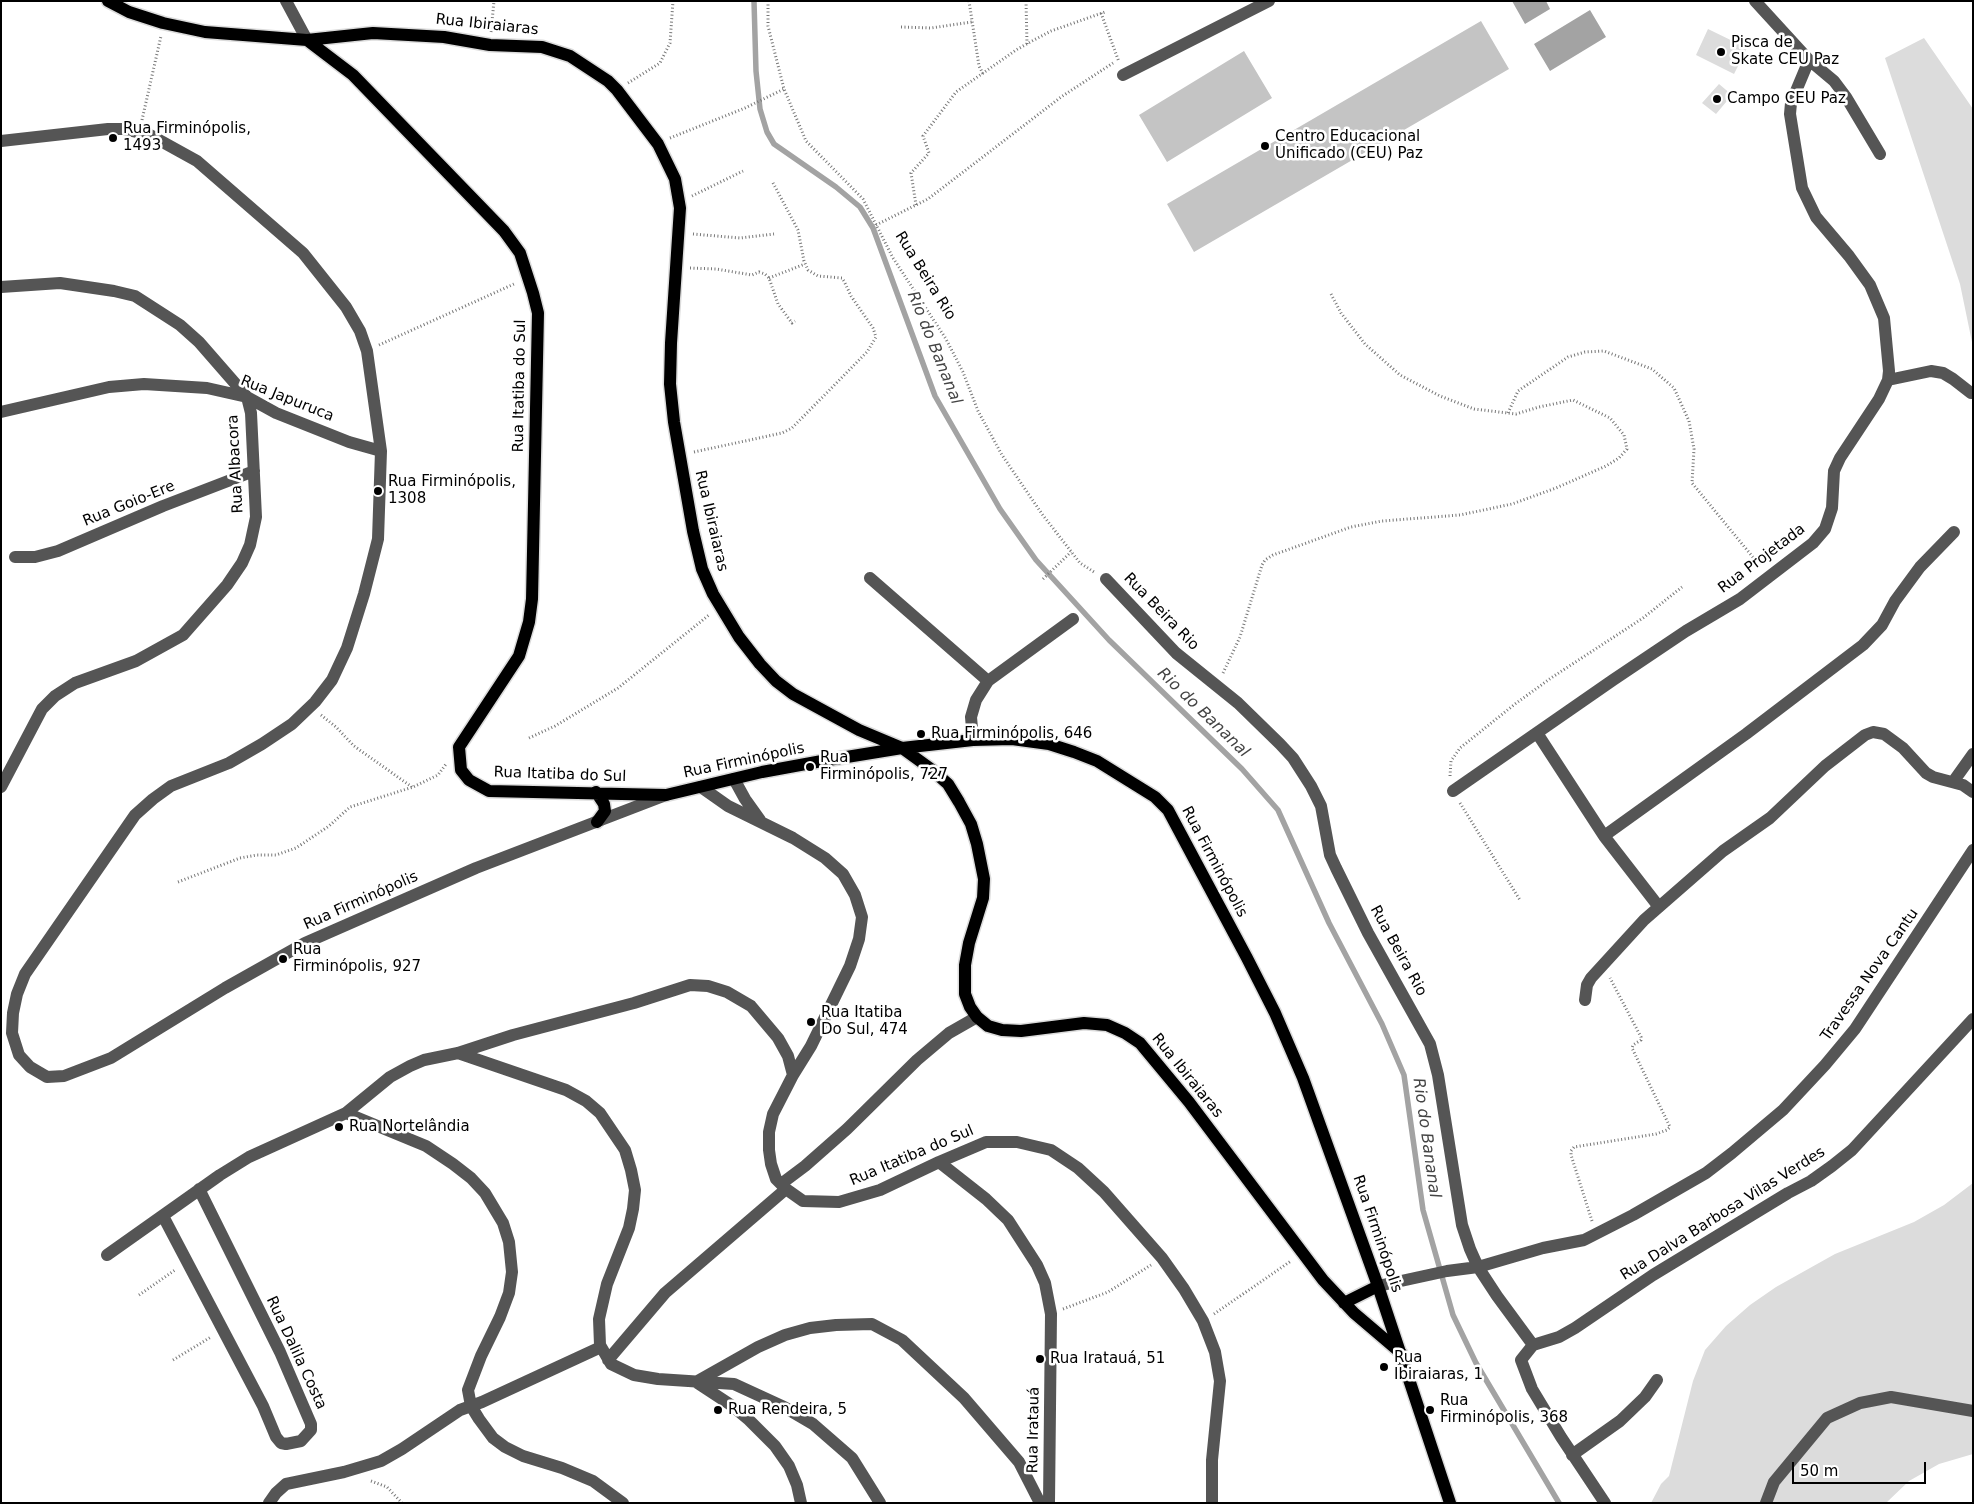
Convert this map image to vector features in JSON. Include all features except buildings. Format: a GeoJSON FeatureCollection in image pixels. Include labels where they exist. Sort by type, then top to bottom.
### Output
{"type":"FeatureCollection","features":[{"type":"Feature","properties":{"kind":"main road","name":"Rua Ibiraiaras"},"geometry":{"type":"LineString","coordinates":[[108,1],[129,12],[163,23],[205,32],[307,40],[373,33],[444,37],[490,45],[542,47],[570,56],[608,81],[617,90],[658,144],[676,180],[679,203],[679,232],[670,384],[680,456],[693,531],[702,569],[720,606],[739,637],[776,681],[794,694],[826,713],[902,748],[948,784],[971,824],[984,879],[983,898],[970,943],[965,982],[965,994],[970,1007],[977,1016],[988,1026],[1002,1030],[1021,1031],[1084,1023],[1107,1025],[1125,1033],[1140,1043],[1189,1102],[1324,1280],[1368,1325],[1401,1353]]}},
{"type":"Feature","properties":{"kind":"main road","name":"Rua Itatiba do Sul"},"geometry":{"type":"LineString","coordinates":[[307,40],[353,75],[504,231],[520,253],[538,313],[532,599],[529,622],[519,656],[459,747],[461,770],[469,780],[490,791],[666,795]]}},
{"type":"Feature","properties":{"kind":"main road","name":"Rua Firminópolis"},"geometry":{"type":"LineString","coordinates":[[666,795],[762,772],[902,748],[973,740],[1012,739],[1049,744],[1074,752],[1096,761],[1155,797],[1168,810],[1275,1013],[1303,1078],[1389,1317],[1450,1503]]}},
{"type":"Feature","properties":{"kind":"main road"},"geometry":{"type":"LineString","coordinates":[[596,792],[604,804],[605,811],[597,822]]}},
{"type":"Feature","properties":{"kind":"main road"},"geometry":{"type":"LineString","coordinates":[[1344,1302],[1378,1286]]}},
{"type":"Feature","properties":{"kind":"main road"},"geometry":{"type":"LineString","coordinates":[[1368,1325],[1389,1317]]}},
{"type":"Feature","properties":{"kind":"street"},"geometry":{"type":"LineString","coordinates":[[286,1],[307,40]]}},
{"type":"Feature","properties":{"kind":"street"},"geometry":{"type":"LineString","coordinates":[[1123,75],[1269,1]]}},
{"type":"Feature","properties":{"kind":"street"},"geometry":{"type":"LineString","coordinates":[[1755,1],[1810,60],[1834,80],[1880,154]]}},
{"type":"Feature","properties":{"kind":"street","name":"Rua Projetada"},"geometry":{"type":"LineString","coordinates":[[1453,791],[1613,680],[1686,631],[1740,598],[1813,544],[1825,529],[1832,508],[1834,471],[1840,458],[1870,415],[1888,380],[1887,335],[1884,318],[1861,270],[1816,217],[1802,188],[1790,114],[1791,103],[1810,60]]}},
{"type":"Feature","properties":{"kind":"street","name":"Rua Firminópolis"},"geometry":{"type":"LineString","coordinates":[[1,141],[108,129],[138,131],[168,144],[197,161],[304,253],[346,308],[360,331],[367,351],[381,452],[378,539],[364,594],[347,648],[332,680],[292,724],[229,763],[172,786],[152,799],[135,815],[25,974],[17,994],[13,1013],[12,1033],[19,1055],[30,1067],[47,1076],[64,1076],[112,1058],[225,988],[305,943],[476,868],[666,795]]}},
{"type":"Feature","properties":{"kind":"street","name":"Rua Albacora"},"geometry":{"type":"LineString","coordinates":[[1,287],[60,282],[114,290],[136,296],[180,325],[199,342],[247,397],[251,413],[256,517],[250,545],[242,563],[227,585],[183,635],[136,661],[74,683],[55,696],[42,709],[1,787]]}},
{"type":"Feature","properties":{"kind":"street"},"geometry":{"type":"LineString","coordinates":[[1888,380],[1931,372],[1943,373],[1954,378],[1971,393]]}},
{"type":"Feature","properties":{"kind":"street","name":"Rua Japuruca"},"geometry":{"type":"LineString","coordinates":[[1,412],[109,387],[144,384],[207,388],[247,397],[276,413],[349,442],[381,452]]}},
{"type":"Feature","properties":{"kind":"street","name":"Rua Goio-Ere"},"geometry":{"type":"LineString","coordinates":[[14,557],[35,557],[58,552],[100,532],[233,478],[254,472]]}},
{"type":"Feature","properties":{"kind":"street"},"geometry":{"type":"LineString","coordinates":[[1604,836],[1746,734],[1863,645],[1882,626],[1896,601],[1920,567],[1954,532]]}},
{"type":"Feature","properties":{"kind":"street"},"geometry":{"type":"LineString","coordinates":[[870,578],[988,681]]}},
{"type":"Feature","properties":{"kind":"street","name":"Rua Beira Rio"},"geometry":{"type":"LineString","coordinates":[[1106,578],[1176,653],[1196,671],[1217,685],[1280,744],[1303,772],[1321,806],[1330,855],[1339,875],[1368,933],[1430,1044],[1438,1075],[1462,1225],[1478,1267],[1533,1345]]}},
{"type":"Feature","properties":{"kind":"street"},"geometry":{"type":"LineString","coordinates":[[973,740],[971,718],[976,700],[988,681],[1073,619]]}},
{"type":"Feature","properties":{"kind":"street"},"geometry":{"type":"LineString","coordinates":[[1585,1000],[1587,985],[1631,934],[1659,907],[1690,882],[1723,851],[1770,818],[1825,766],[1870,732],[1884,734],[1892,738],[1926,773],[1933,777],[1963,785],[1973,792]]}},
{"type":"Feature","properties":{"kind":"street"},"geometry":{"type":"LineString","coordinates":[[1537,733],[1604,836],[1659,907]]}},
{"type":"Feature","properties":{"kind":"street"},"geometry":{"type":"LineString","coordinates":[[1953,782],[1973,754]]}},
{"type":"Feature","properties":{"kind":"street"},"geometry":{"type":"LineString","coordinates":[[734,779],[745,799],[762,822]]}},
{"type":"Feature","properties":{"kind":"street"},"geometry":{"type":"LineString","coordinates":[[701,787],[728,806],[793,838],[825,858],[843,874],[855,894],[862,917],[859,939],[850,966],[811,1046],[793,1075],[773,1114],[769,1132],[770,1164],[776,1179],[783,1187]]}},
{"type":"Feature","properties":{"kind":"street","name":"Travessa Nova Cantu"},"geometry":{"type":"LineString","coordinates":[[1378,1286],[1395,1281],[1478,1267],[1522,1254],[1584,1240],[1706,1173],[1762,1128],[1788,1104],[1825,1065],[1855,1029],[1973,850]]}},
{"type":"Feature","properties":{"kind":"street"},"geometry":{"type":"LineString","coordinates":[[107,1255],[199,1189],[249,1157],[346,1112],[390,1077],[410,1066],[424,1060],[458,1053],[513,1035],[634,1003],[690,985],[708,986],[727,992],[752,1006],[778,1038],[788,1056],[793,1075]]}},
{"type":"Feature","properties":{"kind":"street"},"geometry":{"type":"LineString","coordinates":[[608,1360],[665,1293],[847,1129],[917,1060],[950,1033],[977,1016]]}},
{"type":"Feature","properties":{"kind":"street","name":"Rua Dalva Barbosa Vilas Verdes"},"geometry":{"type":"LineString","coordinates":[[1533,1345],[1559,1337],[1575,1328],[1653,1275],[1811,1181],[1832,1166],[1852,1150],[1973,1019]]}},
{"type":"Feature","properties":{"kind":"street"},"geometry":{"type":"LineString","coordinates":[[458,1053],[566,1090],[586,1101],[600,1113],[625,1150],[635,1190],[629,1228],[602,1302],[599,1319],[601,1347],[608,1360],[621,1370],[634,1375],[658,1379],[734,1384],[784,1407],[813,1424],[852,1458],[880,1503]]}},
{"type":"Feature","properties":{"kind":"street"},"geometry":{"type":"LineString","coordinates":[[346,1112],[426,1146],[453,1164],[471,1178],[485,1193],[503,1223],[509,1242],[512,1272],[509,1293],[468,1390],[471,1406],[493,1438],[505,1447],[523,1456],[562,1468],[593,1481],[624,1503]]}},
{"type":"Feature","properties":{"kind":"street","name":"Rua Itatiba do Sul"},"geometry":{"type":"LineString","coordinates":[[783,1187],[803,1201],[839,1202],[880,1190],[986,1142],[1016,1142],[1051,1150],[1078,1168],[1104,1192],[1162,1258],[1184,1289],[1203,1321],[1215,1352],[1220,1381],[1212,1460],[1212,1503]]}},
{"type":"Feature","properties":{"kind":"street","name":"Rua Iratauá"},"geometry":{"type":"LineString","coordinates":[[939,1162],[986,1199],[1008,1220],[1037,1264],[1045,1283],[1051,1314],[1049,1503]]}},
{"type":"Feature","properties":{"kind":"street","name":"Rua Dalila Costa"},"geometry":{"type":"LineString","coordinates":[[163,1216],[276,1436],[281,1443],[286,1444],[301,1440],[312,1430],[312,1424],[280,1352],[199,1189]]}},
{"type":"Feature","properties":{"kind":"street"},"geometry":{"type":"LineString","coordinates":[[696,1382],[758,1347],[784,1335],[810,1328],[872,1324],[902,1340],[964,1398],[1019,1462],[1040,1503]]}},
{"type":"Feature","properties":{"kind":"street"},"geometry":{"type":"LineString","coordinates":[[1533,1345],[1523,1358],[1522,1364],[1532,1389],[1605,1503]]}},
{"type":"Feature","properties":{"kind":"street"},"geometry":{"type":"LineString","coordinates":[[269,1503],[286,1484],[344,1472],[384,1459],[418,1439],[460,1410],[601,1347]]}},
{"type":"Feature","properties":{"kind":"street"},"geometry":{"type":"LineString","coordinates":[[1572,1454],[1620,1421],[1645,1397],[1657,1380]]}},
{"type":"Feature","properties":{"kind":"street"},"geometry":{"type":"LineString","coordinates":[[696,1382],[732,1405],[774,1446],[789,1466],[797,1484],[801,1503]]}},
{"type":"Feature","properties":{"kind":"street"},"geometry":{"type":"LineString","coordinates":[[1766,1503],[1774,1482],[1827,1418],[1860,1403],[1891,1398],[1973,1411]]}},
{"type":"Feature","properties":{"kind":"path"},"geometry":{"type":"LineString","coordinates":[[490,45],[494,1]]}},
{"type":"Feature","properties":{"kind":"path"},"geometry":{"type":"LineString","coordinates":[[617,90],[660,63],[670,43],[673,1]]}},
{"type":"Feature","properties":{"kind":"path","name":"Rua Beira Rio"},"geometry":{"type":"LineString","coordinates":[[768,1],[768,26],[784,89],[806,141],[863,198],[893,258],[946,340],[963,372],[978,411],[1002,455],[1080,563],[1106,578]]}},
{"type":"Feature","properties":{"kind":"path"},"geometry":{"type":"LineString","coordinates":[[970,1],[979,66],[983,74]]}},
{"type":"Feature","properties":{"kind":"path"},"geometry":{"type":"LineString","coordinates":[[1026,1],[1027,44]]}},
{"type":"Feature","properties":{"kind":"path"},"geometry":{"type":"LineString","coordinates":[[916,205],[911,173],[929,153],[923,136],[956,92],[1027,44],[1051,31],[1105,12]]}},
{"type":"Feature","properties":{"kind":"path"},"geometry":{"type":"LineString","coordinates":[[1101,13],[1123,75]]}},
{"type":"Feature","properties":{"kind":"path"},"geometry":{"type":"LineString","coordinates":[[901,27],[931,28],[972,22]]}},
{"type":"Feature","properties":{"kind":"path"},"geometry":{"type":"LineString","coordinates":[[138,131],[163,23]]}},
{"type":"Feature","properties":{"kind":"path"},"geometry":{"type":"LineString","coordinates":[[876,225],[928,199],[1061,97],[1118,59]]}},
{"type":"Feature","properties":{"kind":"path"},"geometry":{"type":"LineString","coordinates":[[658,144],[668,138],[745,108],[784,89]]}},
{"type":"Feature","properties":{"kind":"path"},"geometry":{"type":"LineString","coordinates":[[679,203],[743,171]]}},
{"type":"Feature","properties":{"kind":"path"},"geometry":{"type":"LineString","coordinates":[[680,456],[782,433],[792,428],[875,342],[876,334],[851,296],[844,280],[842,278],[818,276],[808,270],[798,230],[772,181]]}},
{"type":"Feature","properties":{"kind":"path"},"geometry":{"type":"LineString","coordinates":[[679,232],[740,238],[774,234]]}},
{"type":"Feature","properties":{"kind":"path"},"geometry":{"type":"LineString","coordinates":[[768,278],[805,264]]}},
{"type":"Feature","properties":{"kind":"path"},"geometry":{"type":"LineString","coordinates":[[676,268],[716,269],[752,275],[759,272],[765,274],[778,304],[792,323],[795,321]]}},
{"type":"Feature","properties":{"kind":"path"},"geometry":{"type":"LineString","coordinates":[[367,351],[529,278]]}},
{"type":"Feature","properties":{"kind":"path"},"geometry":{"type":"LineString","coordinates":[[1217,685],[1240,637],[1258,575],[1265,560],[1272,555],[1351,527],[1382,521],[1460,515],[1512,504],[1556,488],[1606,466],[1619,458],[1627,448],[1624,435],[1610,418],[1573,400],[1516,414],[1474,409],[1440,396],[1400,375],[1364,344],[1341,313],[1331,294]]}},
{"type":"Feature","properties":{"kind":"path"},"geometry":{"type":"LineString","coordinates":[[1508,413],[1518,391],[1568,357],[1585,352],[1604,351],[1652,369],[1674,388],[1689,422],[1694,449],[1692,483],[1769,577]]}},
{"type":"Feature","properties":{"kind":"path"},"geometry":{"type":"LineString","coordinates":[[1043,578],[1071,552]]}},
{"type":"Feature","properties":{"kind":"path"},"geometry":{"type":"LineString","coordinates":[[529,738],[554,726],[618,688],[689,633],[720,606]]}},
{"type":"Feature","properties":{"kind":"path"},"geometry":{"type":"LineString","coordinates":[[310,706],[336,727],[354,746],[413,788]]}},
{"type":"Feature","properties":{"kind":"path"},"geometry":{"type":"LineString","coordinates":[[178,882],[240,858],[257,855],[276,855],[296,848],[329,826],[350,806],[413,788],[438,775],[451,755],[459,758]]}},
{"type":"Feature","properties":{"kind":"path"},"geometry":{"type":"LineString","coordinates":[[1597,1234],[1594,1230],[1571,1155],[1572,1149],[1576,1146],[1613,1142],[1656,1134],[1670,1127],[1632,1048],[1633,1045],[1642,1039],[1610,977],[1606,963]]}},
{"type":"Feature","properties":{"kind":"path"},"geometry":{"type":"LineString","coordinates":[[1203,1321],[1303,1254]]}},
{"type":"Feature","properties":{"kind":"path"},"geometry":{"type":"LineString","coordinates":[[1051,1314],[1108,1292],[1162,1258]]}},
{"type":"Feature","properties":{"kind":"path"},"geometry":{"type":"LineString","coordinates":[[139,1295],[187,1261]]}},
{"type":"Feature","properties":{"kind":"path"},"geometry":{"type":"LineString","coordinates":[[173,1360],[222,1330]]}},
{"type":"Feature","properties":{"kind":"path"},"geometry":{"type":"LineString","coordinates":[[369,1480],[386,1487],[402,1503]]}},
{"type":"Feature","properties":{"kind":"shaded area"},"geometry":{"type":"Polygon","coordinates":[[[1512,1],[1546,1],[1550,9],[1525,24],[1512,1]]]}},
{"type":"Feature","properties":{"kind":"shaded area"},"geometry":{"type":"Polygon","coordinates":[[[1590,10],[1606,37],[1550,71],[1534,44],[1590,10]]]}},
{"type":"Feature","properties":{"kind":"shaded area","name":"Pisca de Skate CEU Paz"},"geometry":{"type":"Polygon","coordinates":[[[1708,29],[1747,48],[1734,74],[1696,55],[1708,29]]]}},
{"type":"Feature","properties":{"kind":"shaded area"},"geometry":{"type":"Polygon","coordinates":[[[1924,38],[1973,109],[1973,347],[1960,284],[1885,58],[1924,38]]]}},
{"type":"Feature","properties":{"kind":"shaded area","name":"Campo CEU Paz"},"geometry":{"type":"Polygon","coordinates":[[[1719,84],[1732,95],[1716,114],[1702,103],[1719,84]]]}},
{"type":"Feature","properties":{"kind":"shaded area"},"geometry":{"type":"Polygon","coordinates":[[[1973,1183],[1973,1454],[1939,1464],[1909,1481],[1886,1503],[1651,1503],[1661,1484],[1669,1476],[1693,1381],[1705,1350],[1726,1326],[1750,1305],[1776,1287],[1835,1254],[1914,1222],[1944,1205],[1973,1183]]]}},
{"type":"Feature","properties":{"kind":"waterway","name":"Rio do Bananal"},"geometry":{"type":"LineString","coordinates":[[754,1],[756,71],[760,109],[767,132],[774,144],[836,187],[860,207],[873,228],[935,396],[1000,509],[1036,560],[1109,640],[1242,769],[1278,810],[1329,923],[1382,1024],[1404,1075],[1423,1210],[1453,1315],[1476,1363],[1559,1503]]}},
{"type":"Feature","properties":{"kind":"place","name":"Pisca de Skate CEU Paz"},"geometry":{"type":"Point","coordinates":[1721,52]}},
{"type":"Feature","properties":{"kind":"place","name":"Campo CEU Paz"},"geometry":{"type":"Point","coordinates":[1717,99]}},
{"type":"Feature","properties":{"kind":"place","name":"Rua Firminópolis, 1493"},"geometry":{"type":"Point","coordinates":[113,138]}},
{"type":"Feature","properties":{"kind":"place","name":"Centro Educacional Unificado (CEU) Paz"},"geometry":{"type":"Point","coordinates":[1265,146]}},
{"type":"Feature","properties":{"kind":"place","name":"Rua Firminópolis, 1308"},"geometry":{"type":"Point","coordinates":[378,491]}},
{"type":"Feature","properties":{"kind":"place","name":"Rua Firminópolis, 646"},"geometry":{"type":"Point","coordinates":[921,734]}},
{"type":"Feature","properties":{"kind":"place","name":"Rua Firminópolis, 727"},"geometry":{"type":"Point","coordinates":[810,767]}},
{"type":"Feature","properties":{"kind":"place","name":"Rua Firminópolis, 927"},"geometry":{"type":"Point","coordinates":[283,959]}},
{"type":"Feature","properties":{"kind":"place","name":"Rua Itatiba Do Sul, 474"},"geometry":{"type":"Point","coordinates":[811,1022]}},
{"type":"Feature","properties":{"kind":"place","name":"Rua Nortelândia"},"geometry":{"type":"Point","coordinates":[339,1127]}},
{"type":"Feature","properties":{"kind":"place","name":"Rua Iratauá, 51"},"geometry":{"type":"Point","coordinates":[1040,1359]}},
{"type":"Feature","properties":{"kind":"place","name":"Rua Ibiraiaras, 1"},"geometry":{"type":"Point","coordinates":[1384,1367]}},
{"type":"Feature","properties":{"kind":"place","name":"Rua Rendeira, 5"},"geometry":{"type":"Point","coordinates":[718,1410]}},
{"type":"Feature","properties":{"kind":"place","name":"Rua Firminópolis, 368"},"geometry":{"type":"Point","coordinates":[1430,1410]}}]}
